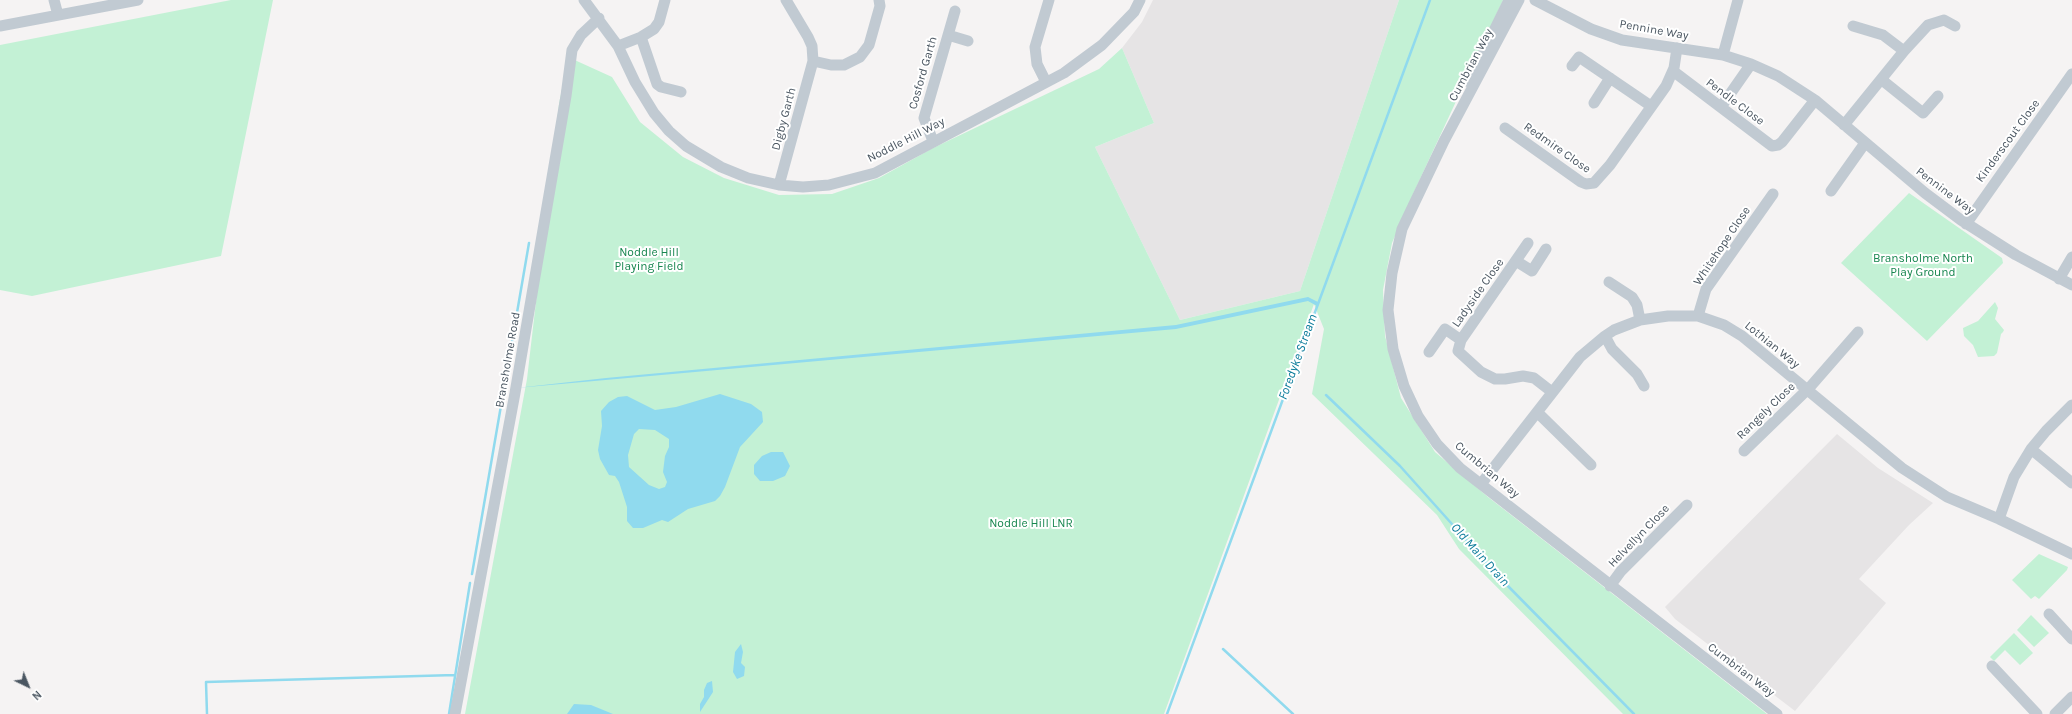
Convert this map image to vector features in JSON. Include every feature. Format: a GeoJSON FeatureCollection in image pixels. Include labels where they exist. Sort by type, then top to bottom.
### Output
{"type":"FeatureCollection","features":[{"type":"Feature","properties":{"kind":"street"},"geometry":{"type":"LineString","coordinates":[[54,0],[58,15]]}},
{"type":"Feature","properties":{"kind":"street"},"geometry":{"type":"LineString","coordinates":[[0,26],[138,0]]}},
{"type":"Feature","properties":{"kind":"street","name":"Noddle Hill Way"},"geometry":{"type":"LineString","coordinates":[[584,0],[599,18],[618,46],[635,82],[654,113],[669,131],[686,146],[721,167],[748,178],[779,185],[803,187],[829,185],[875,173],[1046,82],[1064,72],[1102,45],[1134,12],[1140,0]]}},
{"type":"Feature","properties":{"kind":"street"},"geometry":{"type":"LineString","coordinates":[[618,46],[641,37],[654,29],[659,22],[665,0]]}},
{"type":"Feature","properties":{"kind":"street","name":"Digby Garth"},"geometry":{"type":"LineString","coordinates":[[779,185],[813,61],[810,42],[786,0]]}},
{"type":"Feature","properties":{"kind":"street"},"geometry":{"type":"LineString","coordinates":[[813,61],[831,65],[844,65],[860,57],[869,45],[880,6],[879,0]]}},
{"type":"Feature","properties":{"kind":"street"},"geometry":{"type":"LineString","coordinates":[[1046,82],[1037,64],[1035,47],[1049,0]]}},
{"type":"Feature","properties":{"kind":"street","name":"Cumbrian Way"},"geometry":{"type":"LineString","coordinates":[[1508,0],[1402,229],[1392,273],[1388,310],[1393,349],[1404,386],[1418,416],[1437,444],[1460,468],[1610,586],[1777,714]]}},
{"type":"Feature","properties":{"kind":"street","name":"Cumbrian Way"},"geometry":{"type":"LineString","coordinates":[[1444,141],[1519,0]]}},
{"type":"Feature","properties":{"kind":"street","name":"Pennine Way"},"geometry":{"type":"LineString","coordinates":[[1535,0],[1591,29],[1622,40],[1723,55],[1751,64],[1778,76],[1815,100],[1925,193],[1966,224],[2072,285]]}},
{"type":"Feature","properties":{"kind":"street"},"geometry":{"type":"LineString","coordinates":[[1723,55],[1738,0]]}},
{"type":"Feature","properties":{"kind":"street","name":"Cosford Garth"},"geometry":{"type":"LineString","coordinates":[[933,141],[924,118],[955,11]]}},
{"type":"Feature","properties":{"kind":"street","name":"Bransholme Road"},"geometry":{"type":"LineString","coordinates":[[455,714],[516,393],[566,96],[572,50],[581,35],[599,18]]}},
{"type":"Feature","properties":{"kind":"street"},"geometry":{"type":"LineString","coordinates":[[1844,125],[1904,51],[1928,25],[1944,20],[1955,26]]}},
{"type":"Feature","properties":{"kind":"street"},"geometry":{"type":"LineString","coordinates":[[1853,26],[1883,35],[1904,51]]}},
{"type":"Feature","properties":{"kind":"street","name":"Cosford Garth"},"geometry":{"type":"LineString","coordinates":[[948,34],[968,41]]}},
{"type":"Feature","properties":{"kind":"street"},"geometry":{"type":"LineString","coordinates":[[641,37],[657,84],[661,87],[681,92]]}},
{"type":"Feature","properties":{"kind":"street","name":"Redmire Close"},"geometry":{"type":"LineString","coordinates":[[1505,128],[1581,182],[1590,185],[1598,181],[1605,173],[1666,86],[1673,72],[1676,48]]}},
{"type":"Feature","properties":{"kind":"street"},"geometry":{"type":"LineString","coordinates":[[1572,66],[1579,57],[1651,106]]}},
{"type":"Feature","properties":{"kind":"street"},"geometry":{"type":"LineString","coordinates":[[1720,108],[1751,64]]}},
{"type":"Feature","properties":{"kind":"street","name":"Pendle Close"},"geometry":{"type":"LineString","coordinates":[[1673,72],[1772,146],[1778,145],[1782,142],[1815,100]]}},
{"type":"Feature","properties":{"kind":"street","name":"Kinderscout Close"},"geometry":{"type":"LineString","coordinates":[[1966,224],[2072,74]]}},
{"type":"Feature","properties":{"kind":"street"},"geometry":{"type":"LineString","coordinates":[[1594,103],[1610,78]]}},
{"type":"Feature","properties":{"kind":"street"},"geometry":{"type":"LineString","coordinates":[[1882,80],[1923,113],[1938,96]]}},
{"type":"Feature","properties":{"kind":"street"},"geometry":{"type":"LineString","coordinates":[[1831,191],[1865,143]]}},
{"type":"Feature","properties":{"kind":"street","name":"Whitehope Close"},"geometry":{"type":"LineString","coordinates":[[1698,316],[1706,289],[1773,194]]}},
{"type":"Feature","properties":{"kind":"street","name":"Ladyside Close"},"geometry":{"type":"LineString","coordinates":[[1528,243],[1460,340],[1458,351],[1481,372],[1495,379],[1523,376],[1534,378],[1552,392]]}},
{"type":"Feature","properties":{"kind":"street","name":"Ladyside Close"},"geometry":{"type":"LineString","coordinates":[[1516,261],[1532,271],[1546,249]]}},
{"type":"Feature","properties":{"kind":"street"},"geometry":{"type":"LineString","coordinates":[[2060,279],[2072,257]]}},
{"type":"Feature","properties":{"kind":"street"},"geometry":{"type":"LineString","coordinates":[[1609,282],[1632,297],[1637,305],[1640,320]]}},
{"type":"Feature","properties":{"kind":"street","name":"Lothian Way"},"geometry":{"type":"LineString","coordinates":[[1481,484],[1580,357],[1605,336],[1614,330],[1640,320],[1668,316],[1698,316],[1724,326],[1742,336],[1902,468],[1947,497],[1999,519],[2072,554]]}},
{"type":"Feature","properties":{"kind":"street","name":"Ladyside Close"},"geometry":{"type":"LineString","coordinates":[[1429,352],[1445,329],[1460,340]]}},
{"type":"Feature","properties":{"kind":"street","name":"Rangely Close"},"geometry":{"type":"LineString","coordinates":[[1744,451],[1807,390],[1858,332]]}},
{"type":"Feature","properties":{"kind":"street"},"geometry":{"type":"LineString","coordinates":[[1605,336],[1612,349],[1637,374],[1644,386]]}},
{"type":"Feature","properties":{"kind":"street"},"geometry":{"type":"LineString","coordinates":[[1999,519],[2014,477],[2031,448],[2072,405]]}},
{"type":"Feature","properties":{"kind":"street"},"geometry":{"type":"LineString","coordinates":[[1537,412],[1591,465]]}},
{"type":"Feature","properties":{"kind":"street"},"geometry":{"type":"LineString","coordinates":[[2031,448],[2072,483]]}},
{"type":"Feature","properties":{"kind":"street","name":"Helvellyn Close"},"geometry":{"type":"LineString","coordinates":[[1610,586],[1621,572],[1687,505]]}},
{"type":"Feature","properties":{"kind":"street"},"geometry":{"type":"LineString","coordinates":[[2049,614],[2072,639]]}},
{"type":"Feature","properties":{"kind":"street"},"geometry":{"type":"LineString","coordinates":[[1992,666],[2037,714]]}},
{"type":"Feature","properties":{"kind":"street"},"geometry":{"type":"LineString","coordinates":[[2055,714],[2072,697]]}},
{"type":"Feature","properties":{"kind":"shaded area"},"geometry":{"type":"Polygon","coordinates":[[[1153,0],[1399,0],[1300,291],[1180,320],[1095,147],[1154,123],[1122,48],[1142,22],[1153,0]]]}},
{"type":"Feature","properties":{"kind":"shaded area"},"geometry":{"type":"Polygon","coordinates":[[[1837,434],[1878,468],[1933,503],[1909,525],[1859,579],[1886,603],[1795,711],[1675,619],[1665,607],[1837,434]]]}},
{"type":"Feature","properties":{"kind":"green space"},"geometry":{"type":"Polygon","coordinates":[[[231,0],[273,0],[221,256],[32,296],[0,290],[0,45],[231,0]]]}},
{"type":"Feature","properties":{"kind":"green space"},"geometry":{"type":"Polygon","coordinates":[[[1399,0],[1503,0],[1392,243],[1383,290],[1385,336],[1401,398],[1435,452],[1488,497],[1767,714],[1623,714],[1459,549],[1437,515],[1312,394],[1324,329],[1314,304],[1164,714],[465,714],[527,379],[559,104],[568,57],[612,77],[640,122],[683,157],[724,178],[779,195],[832,194],[879,178],[933,148],[1099,69],[1122,48],[1154,123],[1095,147],[1180,320],[1300,291],[1399,0]]]}},
{"type":"Feature","properties":{"kind":"green space","name":"Bransholme North Play Ground"},"geometry":{"type":"Polygon","coordinates":[[[1909,193],[2002,258],[2003,263],[1927,341],[1841,263],[1909,193]]]}},
{"type":"Feature","properties":{"kind":"green space"},"geometry":{"type":"Polygon","coordinates":[[[1995,302],[1998,308],[1995,319],[2004,330],[2001,334],[1997,353],[1994,356],[1978,357],[1973,345],[1964,336],[1963,328],[1978,321],[1995,302]]]}},
{"type":"Feature","properties":{"kind":"green space"},"geometry":{"type":"Polygon","coordinates":[[[2039,554],[2068,567],[2067,570],[2039,599],[2035,596],[2031,599],[2012,580],[2039,554]]]}},
{"type":"Feature","properties":{"kind":"green space"},"geometry":{"type":"Polygon","coordinates":[[[2031,615],[2049,633],[2034,647],[2017,630],[2031,615]]]}},
{"type":"Feature","properties":{"kind":"green space"},"geometry":{"type":"Polygon","coordinates":[[[2014,633],[2033,653],[2020,665],[2005,650],[1994,661],[1990,657],[2014,633]]]}},
{"type":"Feature","properties":{"kind":"water"},"geometry":{"type":"Polygon","coordinates":[[[1308,297],[1318,302],[1317,306],[1308,301],[1176,329],[516,388],[606,378],[1176,325],[1308,297]]]}},
{"type":"Feature","properties":{"kind":"water"},"geometry":{"type":"Polygon","coordinates":[[[720,394],[751,404],[762,412],[763,422],[740,447],[725,487],[715,501],[688,509],[668,522],[662,520],[643,528],[633,528],[627,521],[627,507],[619,482],[615,476],[609,475],[600,459],[598,450],[602,426],[601,411],[609,402],[618,397],[627,396],[655,410],[676,407],[720,394]],[[639,429],[634,434],[628,455],[629,467],[649,485],[659,489],[665,487],[667,482],[663,472],[665,456],[669,447],[669,439],[655,430],[639,429]]]}},
{"type":"Feature","properties":{"kind":"water"},"geometry":{"type":"Polygon","coordinates":[[[771,452],[783,452],[790,466],[785,476],[773,481],[760,481],[754,474],[754,465],[762,456],[771,452]]]}},
{"type":"Feature","properties":{"kind":"water"},"geometry":{"type":"Polygon","coordinates":[[[741,644],[743,652],[741,663],[745,667],[744,676],[737,679],[733,672],[735,652],[741,644]]]}},
{"type":"Feature","properties":{"kind":"water"},"geometry":{"type":"Polygon","coordinates":[[[712,681],[713,692],[700,712],[700,704],[704,697],[704,690],[707,683],[712,681]]]}},
{"type":"Feature","properties":{"kind":"water"},"geometry":{"type":"Polygon","coordinates":[[[574,704],[591,705],[613,714],[567,714],[574,704]]]}},
{"type":"Feature","properties":{"kind":"waterway","name":"Foredyke Stream"},"geometry":{"type":"LineString","coordinates":[[1167,714],[1430,0]]}},
{"type":"Feature","properties":{"kind":"waterway"},"geometry":{"type":"LineString","coordinates":[[472,574],[529,243]]}},
{"type":"Feature","properties":{"kind":"waterway","name":"Old Main Drain"},"geometry":{"type":"LineString","coordinates":[[1326,395],[1400,466],[1503,581],[1634,714]]}},
{"type":"Feature","properties":{"kind":"waterway"},"geometry":{"type":"LineString","coordinates":[[449,714],[470,583]]}},
{"type":"Feature","properties":{"kind":"waterway"},"geometry":{"type":"LineString","coordinates":[[1223,649],[1293,714]]}},
{"type":"Feature","properties":{"kind":"waterway"},"geometry":{"type":"LineString","coordinates":[[207,714],[206,682],[455,675]]}},
{"type":"Feature","properties":{"kind":"park label","name":"Noddle Hill Playing Field"},"geometry":{"type":"Point","coordinates":[649,260]}},
{"type":"Feature","properties":{"kind":"park label","name":"Noddle Hill LNR"},"geometry":{"type":"Point","coordinates":[1031,524]}}]}
